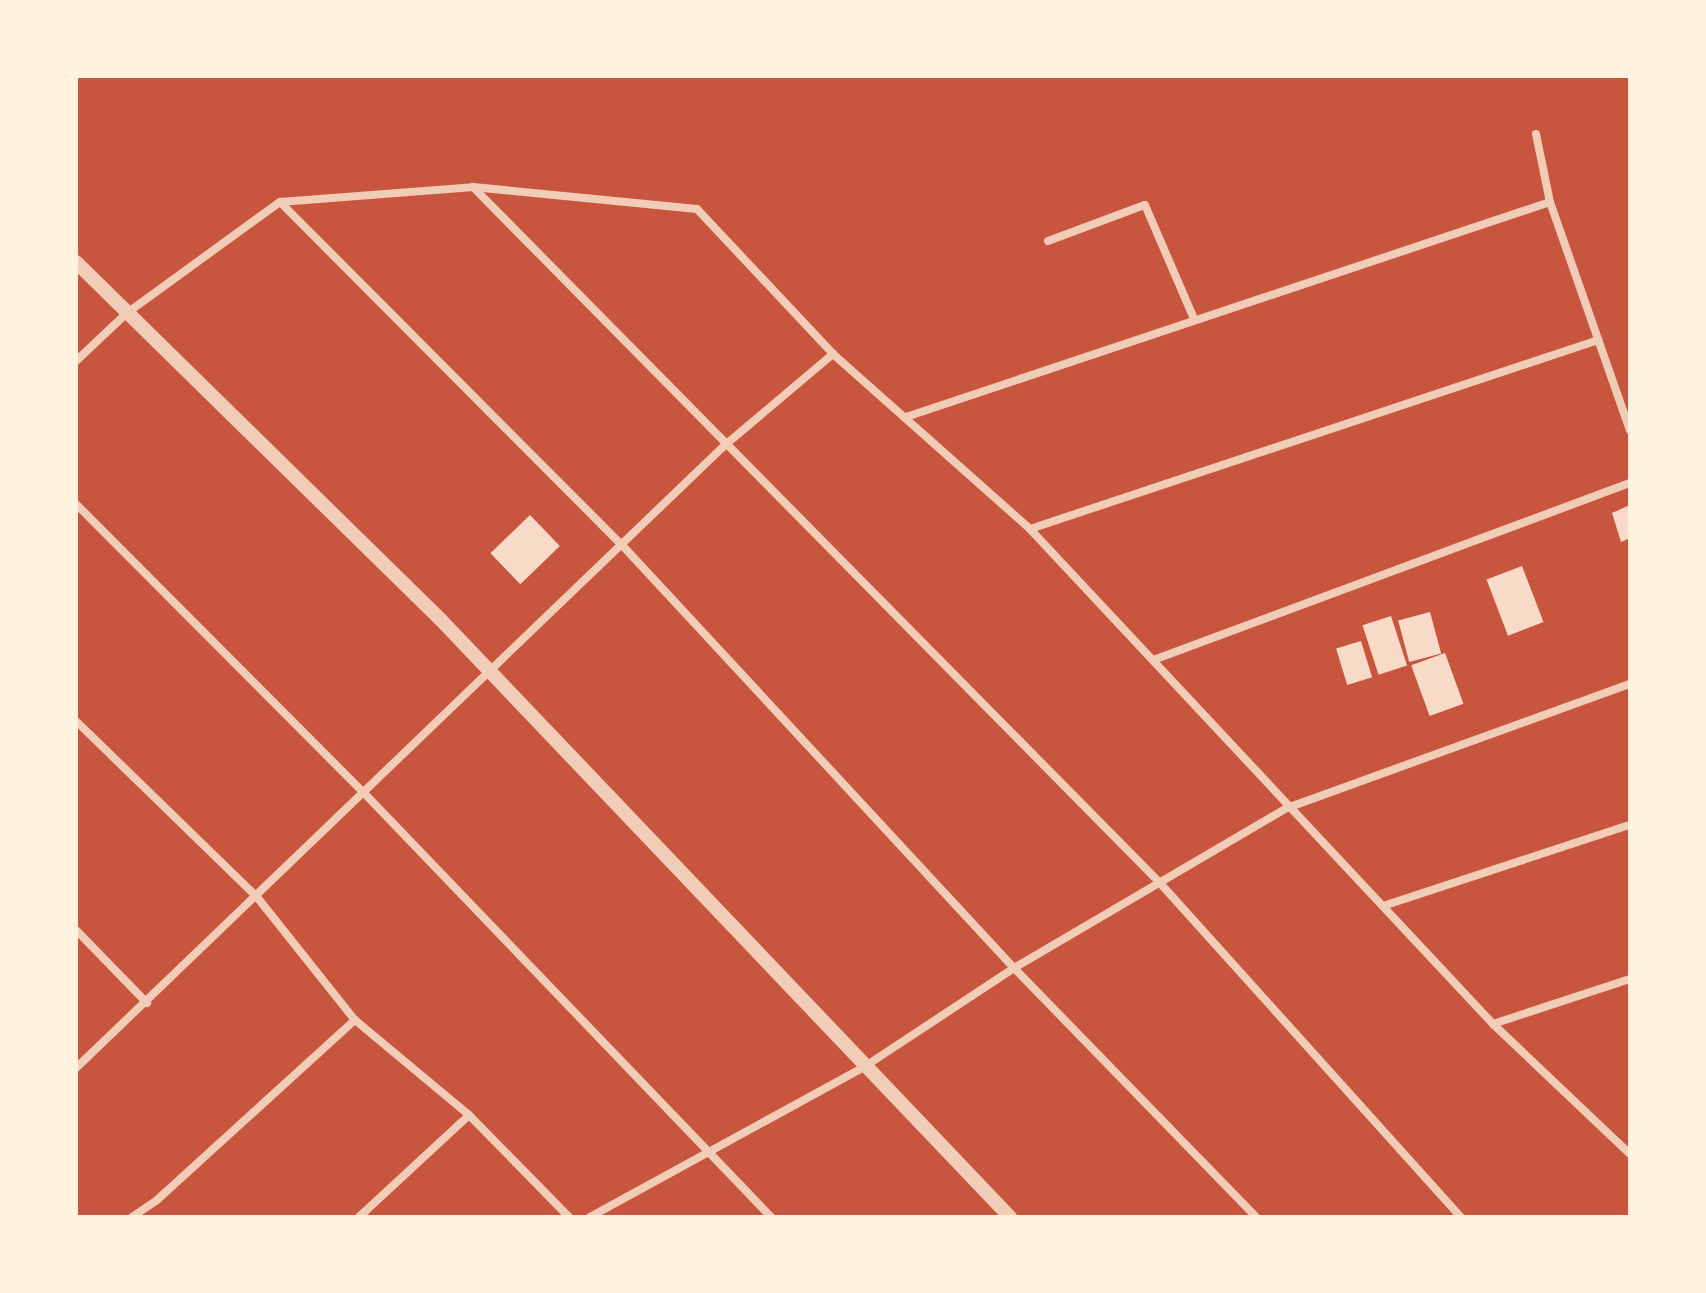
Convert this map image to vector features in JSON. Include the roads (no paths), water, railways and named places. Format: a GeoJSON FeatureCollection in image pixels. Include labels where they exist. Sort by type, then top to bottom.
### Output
{"type":"FeatureCollection","features":[{"type":"Feature","properties":{"kind":"street"},"geometry":{"type":"LineString","coordinates":[[1536,134],[1550,202],[1630,430]]}},
{"type":"Feature","properties":{"kind":"street"},"geometry":{"type":"LineString","coordinates":[[473,187],[724,446],[1160,883],[1461,1217]]}},
{"type":"Feature","properties":{"kind":"street"},"geometry":{"type":"LineString","coordinates":[[76,361],[127,313],[280,202],[473,187],[697,209],[833,354],[1030,529],[1156,659],[1287,808],[1493,1024],[1630,1154]]}},
{"type":"Feature","properties":{"kind":"street"},"geometry":{"type":"LineString","coordinates":[[280,202],[622,545],[1014,968],[1256,1217]]}},
{"type":"Feature","properties":{"kind":"street"},"geometry":{"type":"LineString","coordinates":[[906,417],[1550,202]]}},
{"type":"Feature","properties":{"kind":"street"},"geometry":{"type":"LineString","coordinates":[[1048,241],[1145,205],[1194,319]]}},
{"type":"Feature","properties":{"kind":"street"},"geometry":{"type":"LineString","coordinates":[[76,262],[489,673],[1010,1217]]}},
{"type":"Feature","properties":{"kind":"street"},"geometry":{"type":"LineString","coordinates":[[1030,529],[1598,340]]}},
{"type":"Feature","properties":{"kind":"street"},"geometry":{"type":"LineString","coordinates":[[76,1068],[365,794],[724,446],[833,354]]}},
{"type":"Feature","properties":{"kind":"street"},"geometry":{"type":"LineString","coordinates":[[1156,659],[1630,483]]}},
{"type":"Feature","properties":{"kind":"street"},"geometry":{"type":"LineString","coordinates":[[76,504],[365,794],[706,1153],[771,1217]]}},
{"type":"Feature","properties":{"kind":"street"},"geometry":{"type":"LineString","coordinates":[[590,1217],[864,1067],[1014,968],[1287,808],[1630,684]]}},
{"type":"Feature","properties":{"kind":"street"},"geometry":{"type":"LineString","coordinates":[[76,721],[257,897],[355,1020],[469,1115],[569,1217]]}},
{"type":"Feature","properties":{"kind":"street"},"geometry":{"type":"LineString","coordinates":[[1383,906],[1630,825]]}},
{"type":"Feature","properties":{"kind":"street"},"geometry":{"type":"LineString","coordinates":[[76,930],[147,1003]]}},
{"type":"Feature","properties":{"kind":"street"},"geometry":{"type":"LineString","coordinates":[[1493,1024],[1630,979]]}},
{"type":"Feature","properties":{"kind":"street"},"geometry":{"type":"LineString","coordinates":[[132,1217],[157,1200],[355,1020]]}},
{"type":"Feature","properties":{"kind":"street"},"geometry":{"type":"LineString","coordinates":[[359,1217],[469,1115]]}},
{"type":"Feature","properties":{"kind":"street"},"geometry":{"type":"LineString","coordinates":[[1619,1144],[1630,1141]]}}]}
